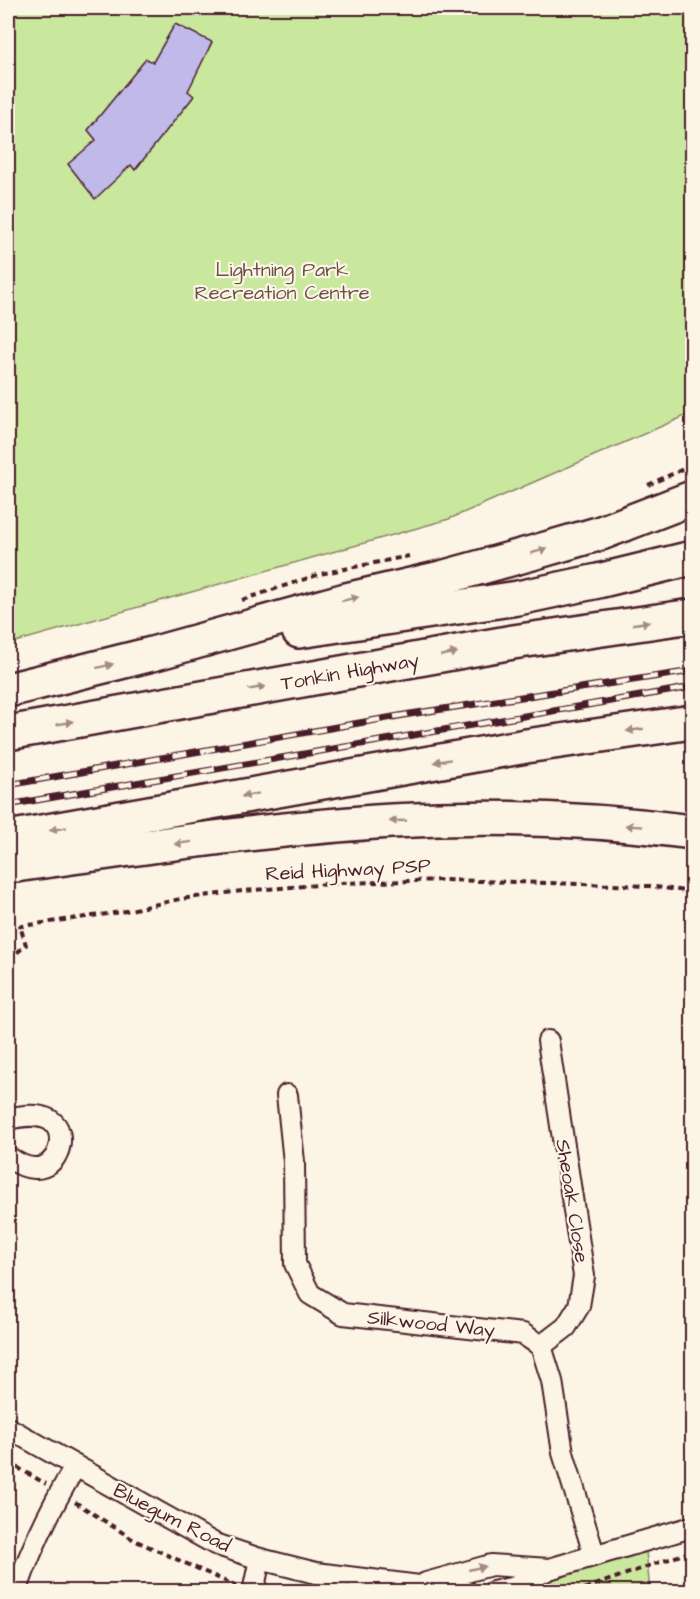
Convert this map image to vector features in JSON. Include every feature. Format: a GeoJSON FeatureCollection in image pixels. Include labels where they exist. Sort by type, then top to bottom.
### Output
{"type":"FeatureCollection","features":[{"type":"Feature","properties":{"kind":"highway"},"geometry":{"type":"LineString","coordinates":[[8,690],[532,553],[601,533],[693,498]]}},
{"type":"Feature","properties":{"kind":"highway"},"geometry":{"type":"LineString","coordinates":[[152,654],[518,598],[693,558]]}},
{"type":"Feature","properties":{"kind":"highway","name":"Tonkin Highway"},"geometry":{"type":"LineString","coordinates":[[8,733],[513,642],[693,616]]}},
{"type":"Feature","properties":{"kind":"highway"},"geometry":{"type":"LineString","coordinates":[[8,838],[526,746],[693,722]]}},
{"type":"Feature","properties":{"kind":"highway"},"geometry":{"type":"LineString","coordinates":[[8,866],[307,828],[394,821],[482,819],[570,821],[693,832]]}},
{"type":"Feature","properties":{"kind":"street","name":"Sheoak Close"},"geometry":{"type":"LineString","coordinates":[[541,1346],[566,1327],[579,1306],[584,1276],[548,1041]]}},
{"type":"Feature","properties":{"kind":"street","name":"Silkwood Way"},"geometry":{"type":"LineString","coordinates":[[287,1095],[294,1162],[295,1264],[310,1294],[343,1314],[523,1334],[541,1346]]}},
{"type":"Feature","properties":{"kind":"street"},"geometry":{"type":"LineString","coordinates":[[8,1119],[24,1116],[41,1117],[52,1121],[60,1135],[60,1149],[52,1162],[43,1168],[32,1168],[8,1158]]}},
{"type":"Feature","properties":{"kind":"street"},"geometry":{"type":"LineString","coordinates":[[541,1346],[552,1381],[562,1453],[594,1554]]}},
{"type":"Feature","properties":{"kind":"street","name":"Bluegum Road"},"geometry":{"type":"LineString","coordinates":[[8,1428],[215,1544],[260,1559],[316,1573],[467,1592]]}},
{"type":"Feature","properties":{"kind":"street"},"geometry":{"type":"LineString","coordinates":[[16,1592],[28,1558],[60,1492],[75,1467]]}},
{"type":"Feature","properties":{"kind":"street","name":"Bluegum Road"},"geometry":{"type":"LineString","coordinates":[[493,1592],[515,1587],[549,1569],[594,1554],[693,1527]]}},
{"type":"Feature","properties":{"kind":"street"},"geometry":{"type":"LineString","coordinates":[[246,1589],[260,1559]]}},
{"type":"Feature","properties":{"kind":"street","name":"Bluegum Road"},"geometry":{"type":"LineString","coordinates":[[421,1585],[491,1565],[549,1569]]}},
{"type":"Feature","properties":{"kind":"path","name":"Reid Highway PSP"},"geometry":{"type":"LineString","coordinates":[[8,928],[120,912],[180,899],[242,891],[342,883],[446,880],[649,886],[693,892]]}},
{"type":"Feature","properties":{"kind":"path"},"geometry":{"type":"LineString","coordinates":[[8,957],[13,956],[26,945],[20,926]]}},
{"type":"Feature","properties":{"kind":"path"},"geometry":{"type":"LineString","coordinates":[[8,1462],[60,1492],[134,1540],[246,1589]]}},
{"type":"Feature","properties":{"kind":"path"},"geometry":{"type":"LineString","coordinates":[[575,1592],[693,1551]]}},
{"type":"Feature","properties":{"kind":"green space","name":"Lightning Park Recreation Centre"},"geometry":{"type":"Polygon","coordinates":[[[8,8],[692,8],[692,413],[449,519],[8,644],[8,8]]]}},
{"type":"Feature","properties":{"kind":"green space"},"geometry":{"type":"Polygon","coordinates":[[[646,1551],[650,1591],[518,1592],[529,1586],[646,1551]]]}},
{"type":"Feature","properties":{"kind":"building"},"geometry":{"type":"Polygon","coordinates":[[[175,24],[212,42],[188,91],[194,96],[135,170],[131,165],[95,199],[68,164],[96,140],[88,130],[146,59],[153,62],[175,24]]]}},
{"type":"Feature","properties":{"kind":"railway"},"geometry":{"type":"LineString","coordinates":[[8,785],[410,714],[692,671]]}},
{"type":"Feature","properties":{"kind":"railway"},"geometry":{"type":"LineString","coordinates":[[8,805],[692,687]]}}]}
